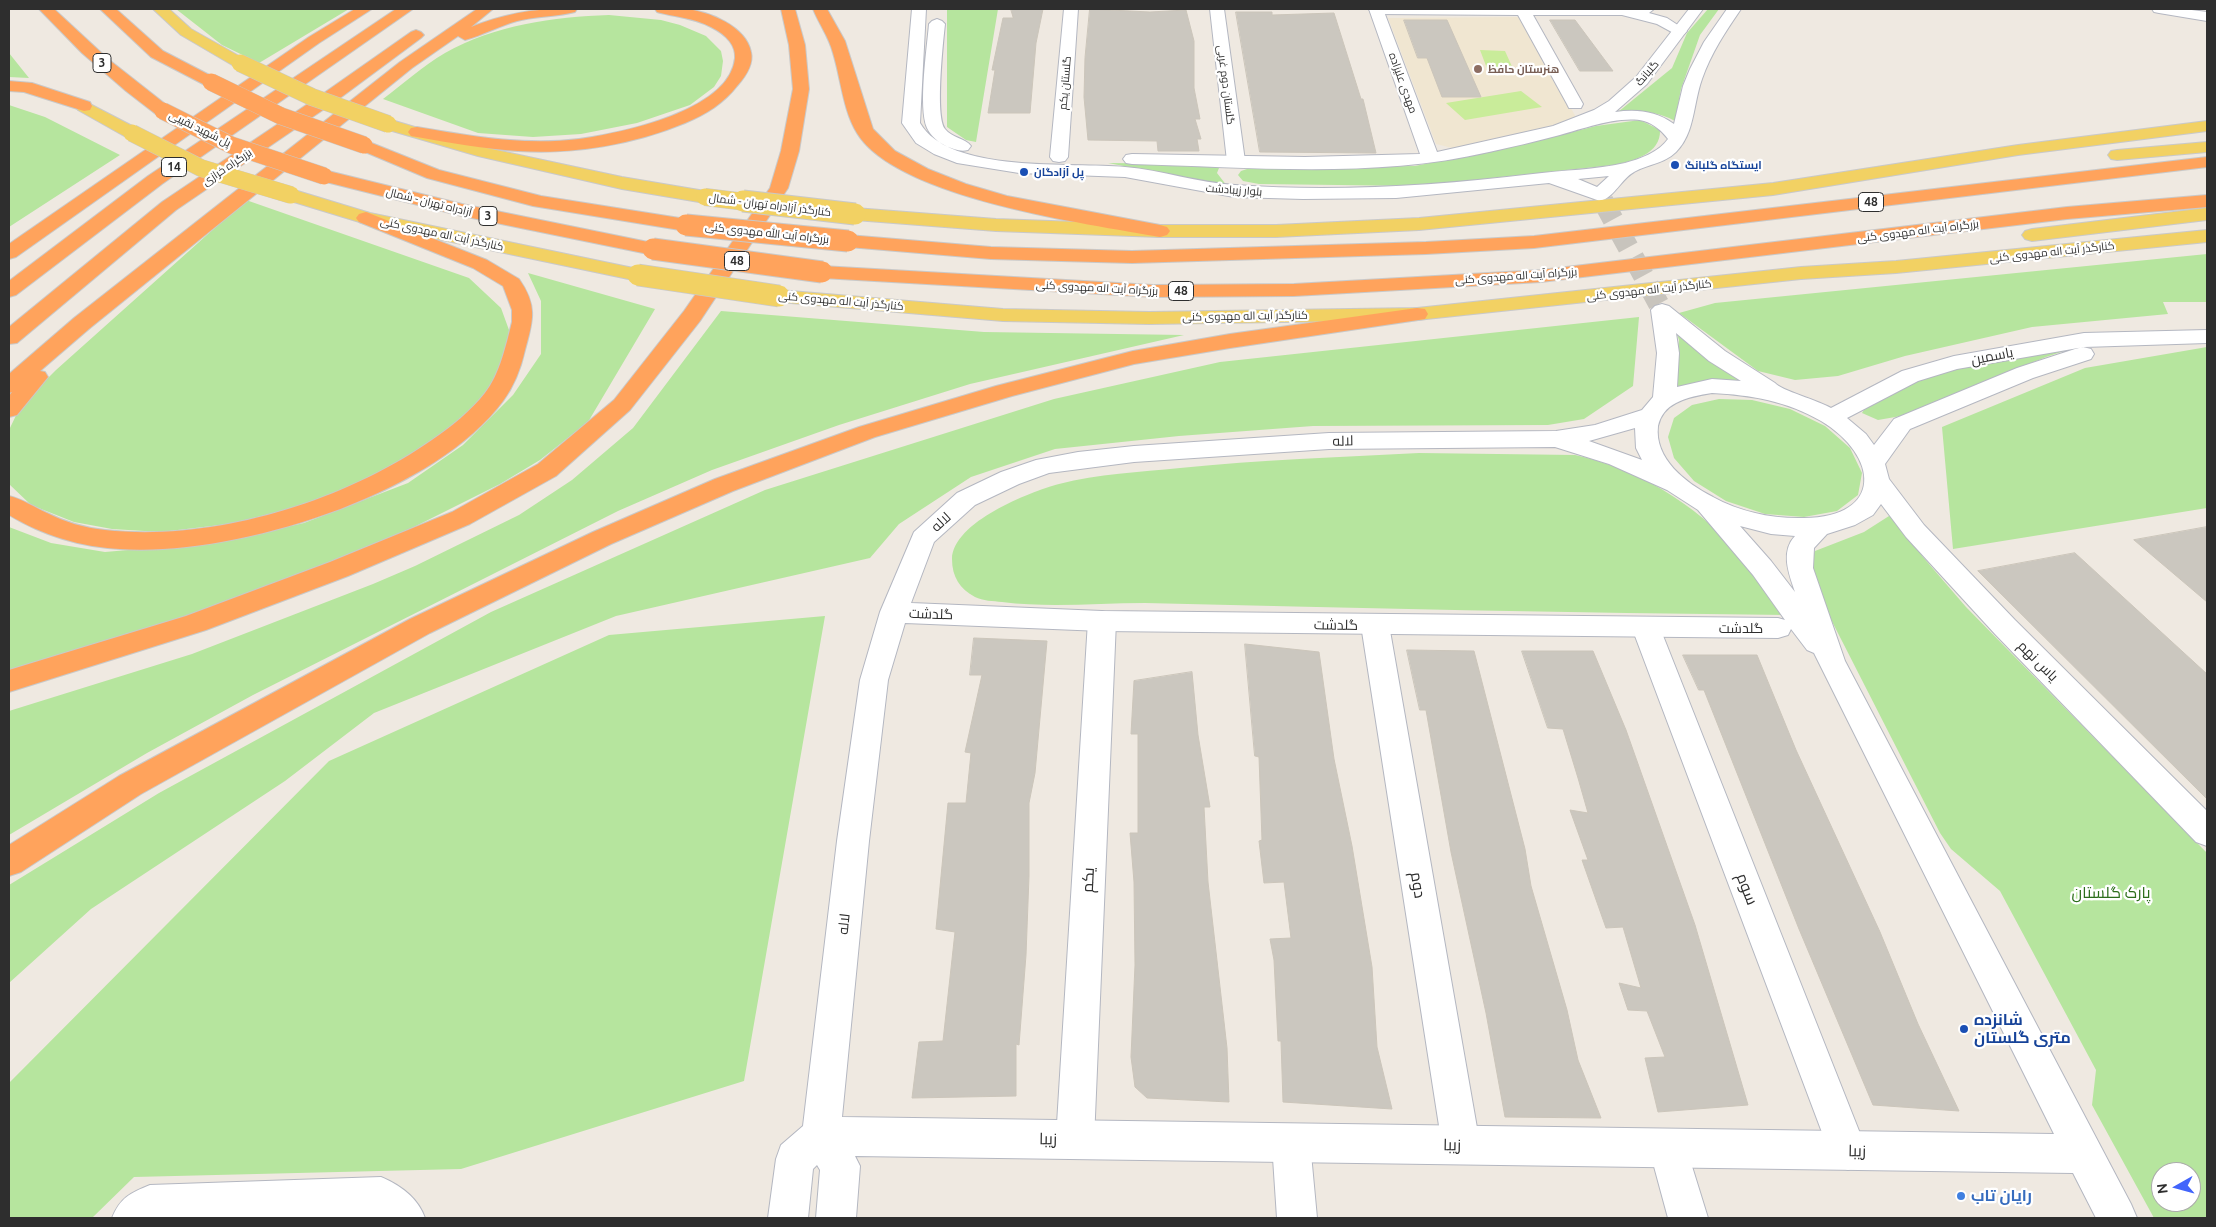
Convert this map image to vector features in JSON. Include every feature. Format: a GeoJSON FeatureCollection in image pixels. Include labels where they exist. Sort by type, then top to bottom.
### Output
{"type":"FeatureCollection","features":[{"type":"Feature","properties":{"kind":"highway","name":"پل شهید نقیبی"},"geometry":{"type":"LineString","coordinates":[[46,9],[73,38],[122,80],[163,111],[231,145],[324,176]]}},
{"type":"Feature","properties":{"kind":"highway","name":"3"},"geometry":{"type":"LineString","coordinates":[[107,9],[157,54],[211,82],[281,116],[364,146],[433,174],[540,202],[686,225]]}},
{"type":"Feature","properties":{"kind":"highway"},"geometry":{"type":"LineString","coordinates":[[9,253],[314,40],[365,9]]}},
{"type":"Feature","properties":{"kind":"highway","name":"14"},"geometry":{"type":"LineString","coordinates":[[9,291],[155,180],[406,9]]}},
{"type":"Feature","properties":{"kind":"highway"},"geometry":{"type":"LineString","coordinates":[[9,386],[82,323],[406,65],[486,9]]}},
{"type":"Feature","properties":{"kind":"highway"},"geometry":{"type":"LineString","coordinates":[[406,65],[484,26],[524,15],[570,9]]}},
{"type":"Feature","properties":{"kind":"highway"},"geometry":{"type":"LineString","coordinates":[[417,132],[511,147],[578,144],[654,127],[692,114],[723,94],[738,77],[744,62],[742,49],[737,39],[712,21],[694,15],[662,9]]}},
{"type":"Feature","properties":{"kind":"highway"},"geometry":{"type":"LineString","coordinates":[[9,681],[196,623],[339,569],[461,518],[547,470],[622,405],[692,316],[779,188],[790,152],[801,89],[797,45],[788,9]]}},
{"type":"Feature","properties":{"kind":"highway"},"geometry":{"type":"LineString","coordinates":[[820,9],[839,45],[851,94],[865,131],[892,158],[928,176],[970,191],[1021,205],[1160,231]]}},
{"type":"Feature","properties":{"kind":"highway","name":"بزرگراه خرازی"},"geometry":{"type":"LineString","coordinates":[[9,338],[169,206],[330,97],[425,29]]}},
{"type":"Feature","properties":{"kind":"highway"},"geometry":{"type":"LineString","coordinates":[[9,86],[26,87],[84,106]]}},
{"type":"Feature","properties":{"kind":"highway","name":"بزرگراه آیت الله مهدوی کنی"},"geometry":{"type":"LineString","coordinates":[[686,225],[992,253],[1132,257],[1416,249],[1534,242],[2207,162]]}},
{"type":"Feature","properties":{"kind":"highway","name":"آزادراه تهران - شمال"},"geometry":{"type":"LineString","coordinates":[[324,176],[462,210],[653,249]]}},
{"type":"Feature","properties":{"kind":"highway","name":"بزرگراه آیت اله مهدوی کنی"},"geometry":{"type":"LineString","coordinates":[[653,249],[822,272],[1153,291],[1294,290],[1541,276],[2066,214],[2207,201]]}},
{"type":"Feature","properties":{"kind":"highway"},"geometry":{"type":"LineString","coordinates":[[9,504],[34,520],[62,531],[98,538],[136,541],[189,538],[250,526],[305,512],[371,486],[424,458],[467,425],[491,400],[509,368],[524,317],[512,283],[480,264],[366,218]]}},
{"type":"Feature","properties":{"kind":"highway"},"geometry":{"type":"LineString","coordinates":[[9,246],[46,226]]}},
{"type":"Feature","properties":{"kind":"highway"},"geometry":{"type":"LineString","coordinates":[[9,862],[130,785],[420,626],[602,538],[724,485],[867,432],[1004,390],[1124,360],[1230,341],[1417,314]]}},
{"type":"Feature","properties":{"kind":"highway"},"geometry":{"type":"LineString","coordinates":[[9,410],[82,323]]}},
{"type":"Feature","properties":{"kind":"main road","name":"کنارگذر آزادراه تهران - شمال"},"geometry":{"type":"LineString","coordinates":[[160,9],[186,32],[240,63],[312,97],[388,124],[478,151],[526,162],[622,183],[705,197],[854,214],[996,225],[1160,231]]}},
{"type":"Feature","properties":{"kind":"main road","name":"کنارگذر آیت اله مهدوی کنی"},"geometry":{"type":"LineString","coordinates":[[84,106],[201,168],[366,218],[638,275],[779,296],[1003,315],[1149,318],[1417,314],[1801,273],[1896,267],[2207,236]]}},
{"type":"Feature","properties":{"kind":"main road"},"geometry":{"type":"LineString","coordinates":[[1773,188],[2018,150],[2207,126]]}},
{"type":"Feature","properties":{"kind":"main road"},"geometry":{"type":"LineString","coordinates":[[1160,231],[1276,232],[1419,224],[1545,213],[2029,162],[2207,147]]}},
{"type":"Feature","properties":{"kind":"main road"},"geometry":{"type":"LineString","coordinates":[[1801,273],[1863,257],[2207,214]]}},
{"type":"Feature","properties":{"kind":"street","name":"بلوار زیبادشت"},"geometry":{"type":"LineString","coordinates":[[919,9],[911,123],[920,138],[937,149],[975,162],[1146,174],[1203,188],[1280,193],[1418,191],[1545,177],[1568,182],[1600,196],[1627,168],[1654,159],[1670,148],[1678,139]]}},
{"type":"Feature","properties":{"kind":"street"},"geometry":{"type":"LineString","coordinates":[[937,9],[932,114],[936,129],[955,143],[980,150],[1020,156],[1059,158],[1236,161],[1410,160],[1536,136],[1585,122],[1633,116],[1646,116],[1666,124],[1678,139]]}},
{"type":"Feature","properties":{"kind":"street","name":"گلستان یکم"},"geometry":{"type":"LineString","coordinates":[[1059,158],[1071,9]]}},
{"type":"Feature","properties":{"kind":"street","name":"گلستان دوم غربی"},"geometry":{"type":"LineString","coordinates":[[1217,9],[1236,161],[1227,169],[1227,174],[1232,181],[1243,186],[1280,193]]}},
{"type":"Feature","properties":{"kind":"street"},"geometry":{"type":"LineString","coordinates":[[1376,9],[1615,11],[1647,9]]}},
{"type":"Feature","properties":{"kind":"street","name":"مهدی علیزاده"},"geometry":{"type":"LineString","coordinates":[[1376,9],[1430,157]]}},
{"type":"Feature","properties":{"kind":"street","name":"گلبانگ"},"geometry":{"type":"LineString","coordinates":[[1585,122],[1601,114],[1622,99],[1651,72],[1696,9]]}},
{"type":"Feature","properties":{"kind":"street"},"geometry":{"type":"LineString","coordinates":[[1678,139],[1694,79],[1713,37],[1734,9]]}},
{"type":"Feature","properties":{"kind":"street"},"geometry":{"type":"LineString","coordinates":[[2159,9],[2207,17]]}},
{"type":"Feature","properties":{"kind":"street"},"geometry":{"type":"LineString","coordinates":[[1522,10],[1575,104]]}},
{"type":"Feature","properties":{"kind":"street"},"geometry":{"type":"LineString","coordinates":[[1615,11],[1655,19],[1679,31]]}},
{"type":"Feature","properties":{"kind":"street"},"geometry":{"type":"LineString","coordinates":[[1679,487],[1661,470],[1648,450],[1645,431],[1657,407],[1668,353],[1662,310],[1717,356],[1774,393]]}},
{"type":"Feature","properties":{"kind":"street","name":"یاسمین"},"geometry":{"type":"LineString","coordinates":[[1831,417],[1910,376],[1954,363],[2084,340],[2207,336]]}},
{"type":"Feature","properties":{"kind":"street","name":"یاسمین"},"geometry":{"type":"LineString","coordinates":[[1704,502],[1735,516],[1770,525],[1793,528],[1819,527],[1834,524],[1858,515],[1873,500],[1876,472],[1902,424],[2025,373],[2075,356],[2163,337]]}},
{"type":"Feature","properties":{"kind":"street"},"geometry":{"type":"LineString","coordinates":[[1556,439],[1599,432],[1657,407],[1685,390],[1712,386],[1742,387],[1774,393]]}},
{"type":"Feature","properties":{"kind":"street","name":"یاس نهم"},"geometry":{"type":"LineString","coordinates":[[1774,393],[1807,405],[1831,417],[1862,444],[1876,472],[1915,531],[1998,621],[2207,832]]}},
{"type":"Feature","properties":{"kind":"street"},"geometry":{"type":"LineString","coordinates":[[1556,439],[1621,459],[1646,469],[1704,502],[1762,568],[1831,661]]}},
{"type":"Feature","properties":{"kind":"street","name":"لاله"},"geometry":{"type":"LineString","coordinates":[[820,1136],[853,841],[874,680],[894,612],[923,538],[966,499],[1010,478],[1045,466],[1134,454],[1329,441],[1556,439]]}},
{"type":"Feature","properties":{"kind":"street"},"geometry":{"type":"LineString","coordinates":[[1819,527],[1801,546],[1800,568],[1831,661],[2117,1218]]}},
{"type":"Feature","properties":{"kind":"street","name":"گلدشت"},"geometry":{"type":"LineString","coordinates":[[894,612],[1102,621],[1778,628]]}},
{"type":"Feature","properties":{"kind":"street","name":"یکم"},"geometry":{"type":"LineString","coordinates":[[1075,1140],[1102,621]]}},
{"type":"Feature","properties":{"kind":"street","name":"دوم"},"geometry":{"type":"LineString","coordinates":[[1375,625],[1461,1145]]}},
{"type":"Feature","properties":{"kind":"street","name":"سوم"},"geometry":{"type":"LineString","coordinates":[[1646,628],[1848,1151]]}},
{"type":"Feature","properties":{"kind":"street"},"geometry":{"type":"LineString","coordinates":[[788,1218],[795,1159],[820,1136],[840,1166],[836,1218]]}},
{"type":"Feature","properties":{"kind":"street","name":"زیبا"},"geometry":{"type":"LineString","coordinates":[[820,1136],[2084,1154]]}},
{"type":"Feature","properties":{"kind":"street"},"geometry":{"type":"LineString","coordinates":[[1291,1143],[1297,1218]]}},
{"type":"Feature","properties":{"kind":"street"},"geometry":{"type":"LineString","coordinates":[[1668,1148],[1688,1218]]}},
{"type":"Feature","properties":{"kind":"street"},"geometry":{"type":"LineString","coordinates":[[132,1218],[150,1205],[381,1197],[405,1218]]}},
{"type":"Feature","properties":{"kind":"shaded area","name":"هنرستان حافظ"},"geometry":{"type":"Polygon","coordinates":[[[1520,17],[1577,119],[1462,148],[1452,148],[1436,144],[1388,18],[1520,17]]]}},
{"type":"Feature","properties":{"kind":"green space"},"geometry":{"type":"Polygon","coordinates":[[[176,9],[349,9],[259,63],[222,45],[176,9]]]}},
{"type":"Feature","properties":{"kind":"green space"},"geometry":{"type":"Polygon","coordinates":[[[947,9],[998,9],[976,142],[966,140],[947,127],[947,9]]]}},
{"type":"Feature","properties":{"kind":"green space"},"geometry":{"type":"Polygon","coordinates":[[[1708,9],[1719,9],[1700,35],[1681,89],[1675,121],[1647,112],[1618,112],[1672,68],[1687,33],[1708,9]]]}},
{"type":"Feature","properties":{"kind":"green space"},"geometry":{"type":"Polygon","coordinates":[[[609,15],[661,20],[680,25],[706,36],[721,51],[723,61],[721,76],[714,87],[690,105],[637,123],[581,134],[533,137],[478,133],[383,99],[421,69],[464,43],[525,24],[609,15]]]}},
{"type":"Feature","properties":{"kind":"green space"},"geometry":{"type":"Polygon","coordinates":[[[1480,50],[1505,51],[1514,71],[1488,71],[1480,50]]]}},
{"type":"Feature","properties":{"kind":"green space"},"geometry":{"type":"Polygon","coordinates":[[[9,53],[29,78],[9,77],[9,53]]]}},
{"type":"Feature","properties":{"kind":"green space"},"geometry":{"type":"Polygon","coordinates":[[[1521,91],[1542,107],[1465,120],[1446,103],[1521,91]]]}},
{"type":"Feature","properties":{"kind":"green space"},"geometry":{"type":"Polygon","coordinates":[[[9,105],[45,117],[120,155],[9,227],[9,105]]]}},
{"type":"Feature","properties":{"kind":"green space"},"geometry":{"type":"Polygon","coordinates":[[[1640,120],[1660,130],[1656,145],[1645,155],[1614,165],[1417,186],[1259,184],[1243,181],[1238,175],[1241,171],[1250,168],[1415,166],[1541,140],[1596,126],[1640,120]]]}},
{"type":"Feature","properties":{"kind":"green space"},"geometry":{"type":"Polygon","coordinates":[[[1108,163],[1226,164],[1219,168],[1217,173],[1227,186],[1108,163]]]}},
{"type":"Feature","properties":{"kind":"green space"},"geometry":{"type":"Polygon","coordinates":[[[246,200],[469,278],[501,308],[509,330],[505,361],[487,391],[461,421],[385,472],[298,507],[229,524],[161,532],[112,529],[74,522],[31,505],[9,484],[9,430],[21,405],[56,370],[246,200]]]}},
{"type":"Feature","properties":{"kind":"green space"},"geometry":{"type":"Polygon","coordinates":[[[2207,254],[2207,302],[2163,302],[2168,314],[2032,327],[1905,356],[1838,376],[1795,380],[1758,371],[1679,313],[1715,303],[2207,254]]]}},
{"type":"Feature","properties":{"kind":"green space"},"geometry":{"type":"Polygon","coordinates":[[[528,273],[655,309],[588,422],[540,460],[500,484],[396,536],[318,569],[95,649],[9,672],[9,527],[51,543],[105,552],[219,542],[304,523],[408,483],[463,445],[513,395],[541,354],[541,301],[528,273]]]}},
{"type":"Feature","properties":{"kind":"green space"},"geometry":{"type":"Polygon","coordinates":[[[721,311],[984,332],[1184,335],[970,384],[839,425],[712,470],[618,511],[253,695],[147,753],[9,835],[9,711],[192,654],[373,584],[415,566],[519,515],[572,480],[633,428],[721,311]]]}},
{"type":"Feature","properties":{"kind":"green space"},"geometry":{"type":"Polygon","coordinates":[[[1639,317],[1633,386],[1584,419],[1548,425],[1313,426],[1179,436],[1055,449],[971,477],[899,524],[870,558],[616,616],[374,713],[285,781],[91,909],[9,983],[9,885],[159,793],[491,612],[765,490],[1054,399],[1220,362],[1639,317]]]}},
{"type":"Feature","properties":{"kind":"green space"},"geometry":{"type":"Polygon","coordinates":[[[1673,323],[1750,383],[1701,382],[1676,387],[1674,379],[1679,340],[1673,323]]]}},
{"type":"Feature","properties":{"kind":"green space"},"geometry":{"type":"Polygon","coordinates":[[[2207,347],[2207,508],[1953,549],[1942,427],[2085,368],[2207,347]]]}},
{"type":"Feature","properties":{"kind":"green space"},"geometry":{"type":"Polygon","coordinates":[[[2070,349],[1901,416],[1878,420],[1862,413],[1877,400],[1901,387],[1924,378],[1997,360],[2070,349]]]}},
{"type":"Feature","properties":{"kind":"green space"},"geometry":{"type":"Polygon","coordinates":[[[1719,399],[1752,400],[1790,409],[1825,426],[1850,448],[1862,473],[1858,495],[1837,511],[1804,517],[1765,514],[1726,501],[1694,481],[1674,458],[1668,437],[1674,418],[1692,405],[1719,399]]]}},
{"type":"Feature","properties":{"kind":"green space"},"geometry":{"type":"Polygon","coordinates":[[[1419,453],[1575,455],[1621,469],[1664,490],[1703,518],[1721,534],[1750,566],[1787,615],[1546,612],[1145,603],[1020,604],[988,601],[975,597],[961,586],[953,571],[952,559],[956,545],[978,521],[1012,501],[1059,484],[1134,472],[1210,465],[1419,453]]]}},
{"type":"Feature","properties":{"kind":"green space","name":"پارک گلستان"},"geometry":{"type":"Polygon","coordinates":[[[1889,516],[1895,517],[1923,557],[1966,607],[2207,853],[2207,1218],[2154,1218],[2092,1105],[2096,1070],[2000,891],[1951,849],[1940,833],[1818,594],[1809,563],[1815,551],[1864,532],[1889,516]]]}},
{"type":"Feature","properties":{"kind":"green space"},"geometry":{"type":"Polygon","coordinates":[[[825,616],[744,1081],[461,1169],[134,1177],[92,1218],[9,1218],[9,1083],[329,761],[609,635],[825,616]]]}},
{"type":"Feature","properties":{"kind":"building"},"geometry":{"type":"Polygon","coordinates":[[[1011,9],[1043,9],[1036,43],[1030,113],[988,113],[995,70],[992,70],[1003,18],[1013,18],[1011,9]]]}},
{"type":"Feature","properties":{"kind":"building"},"geometry":{"type":"Polygon","coordinates":[[[1090,9],[1150,12],[1186,10],[1194,41],[1194,88],[1200,119],[1195,119],[1201,139],[1197,139],[1199,151],[1158,151],[1157,141],[1088,140],[1084,97],[1085,58],[1090,9]]]}},
{"type":"Feature","properties":{"kind":"building"},"geometry":{"type":"Polygon","coordinates":[[[1236,12],[1272,12],[1272,15],[1334,13],[1361,99],[1363,99],[1376,153],[1260,152],[1236,12]]]}},
{"type":"Feature","properties":{"kind":"building"},"geometry":{"type":"Polygon","coordinates":[[[1404,20],[1447,20],[1481,97],[1442,97],[1427,58],[1418,58],[1404,20]]]}},
{"type":"Feature","properties":{"kind":"building"},"geometry":{"type":"Polygon","coordinates":[[[1550,20],[1575,20],[1613,71],[1580,71],[1550,20]]]}},
{"type":"Feature","properties":{"kind":"building"},"geometry":{"type":"Polygon","coordinates":[[[2207,527],[2207,602],[2134,540],[2207,527]]]}},
{"type":"Feature","properties":{"kind":"building"},"geometry":{"type":"Polygon","coordinates":[[[2075,553],[2207,674],[2207,799],[1978,571],[2075,553]]]}},
{"type":"Feature","properties":{"kind":"building"},"geometry":{"type":"Polygon","coordinates":[[[974,638],[1047,641],[1035,773],[1029,803],[1026,955],[1019,1045],[1016,1044],[1016,1096],[912,1098],[919,1042],[943,1041],[955,932],[936,929],[948,803],[966,803],[971,753],[965,752],[982,675],[970,675],[974,638]]]}},
{"type":"Feature","properties":{"kind":"building"},"geometry":{"type":"Polygon","coordinates":[[[1245,644],[1319,652],[1334,759],[1352,846],[1372,967],[1377,1047],[1392,1109],[1283,1102],[1281,1041],[1278,1041],[1274,960],[1270,939],[1291,938],[1284,882],[1264,883],[1259,841],[1262,840],[1259,757],[1255,756],[1245,644]]]}},
{"type":"Feature","properties":{"kind":"building"},"geometry":{"type":"Polygon","coordinates":[[[1407,650],[1474,651],[1525,849],[1531,886],[1567,1010],[1578,1060],[1601,1118],[1505,1117],[1486,1013],[1451,852],[1426,710],[1420,710],[1407,650]]]}},
{"type":"Feature","properties":{"kind":"building"},"geometry":{"type":"Polygon","coordinates":[[[1522,651],[1593,651],[1626,730],[1695,925],[1748,1105],[1658,1112],[1645,1058],[1665,1057],[1647,1011],[1628,1010],[1619,983],[1641,988],[1623,927],[1606,928],[1582,860],[1588,860],[1570,810],[1588,813],[1578,778],[1563,729],[1548,728],[1522,651]]]}},
{"type":"Feature","properties":{"kind":"building"},"geometry":{"type":"Polygon","coordinates":[[[1683,655],[1757,655],[1796,750],[1880,932],[1918,1024],[1959,1111],[1873,1105],[1799,929],[1704,690],[1699,690],[1683,655]]]}},
{"type":"Feature","properties":{"kind":"building"},"geometry":{"type":"Polygon","coordinates":[[[1192,672],[1198,735],[1210,807],[1204,807],[1208,882],[1227,1048],[1229,1102],[1147,1098],[1135,1087],[1131,1057],[1135,965],[1134,882],[1130,833],[1138,833],[1138,734],[1131,734],[1134,681],[1192,672]]]}},
{"type":"Feature","properties":{"kind":"tunnel"},"geometry":{"type":"LineString","coordinates":[[1600,195],[1603,201]]}},
{"type":"Feature","properties":{"kind":"tunnel"},"geometry":{"type":"LineString","coordinates":[[1603,201],[1662,310]]}},
{"type":"Feature","properties":{"kind":"place","name":"هنرستان حافظ"},"geometry":{"type":"Point","coordinates":[1478,69]}},
{"type":"Feature","properties":{"kind":"place","name":"ایستگاه گلبانگ"},"geometry":{"type":"Point","coordinates":[1675,165]}},
{"type":"Feature","properties":{"kind":"place","name":"پل آزادگان"},"geometry":{"type":"Point","coordinates":[1024,172]}},
{"type":"Feature","properties":{"kind":"place","name":"شانزده متری گلستان"},"geometry":{"type":"Point","coordinates":[1964,1029]}},
{"type":"Feature","properties":{"kind":"place","name":"رایان‌ تاب"},"geometry":{"type":"Point","coordinates":[1961,1196]}}]}
